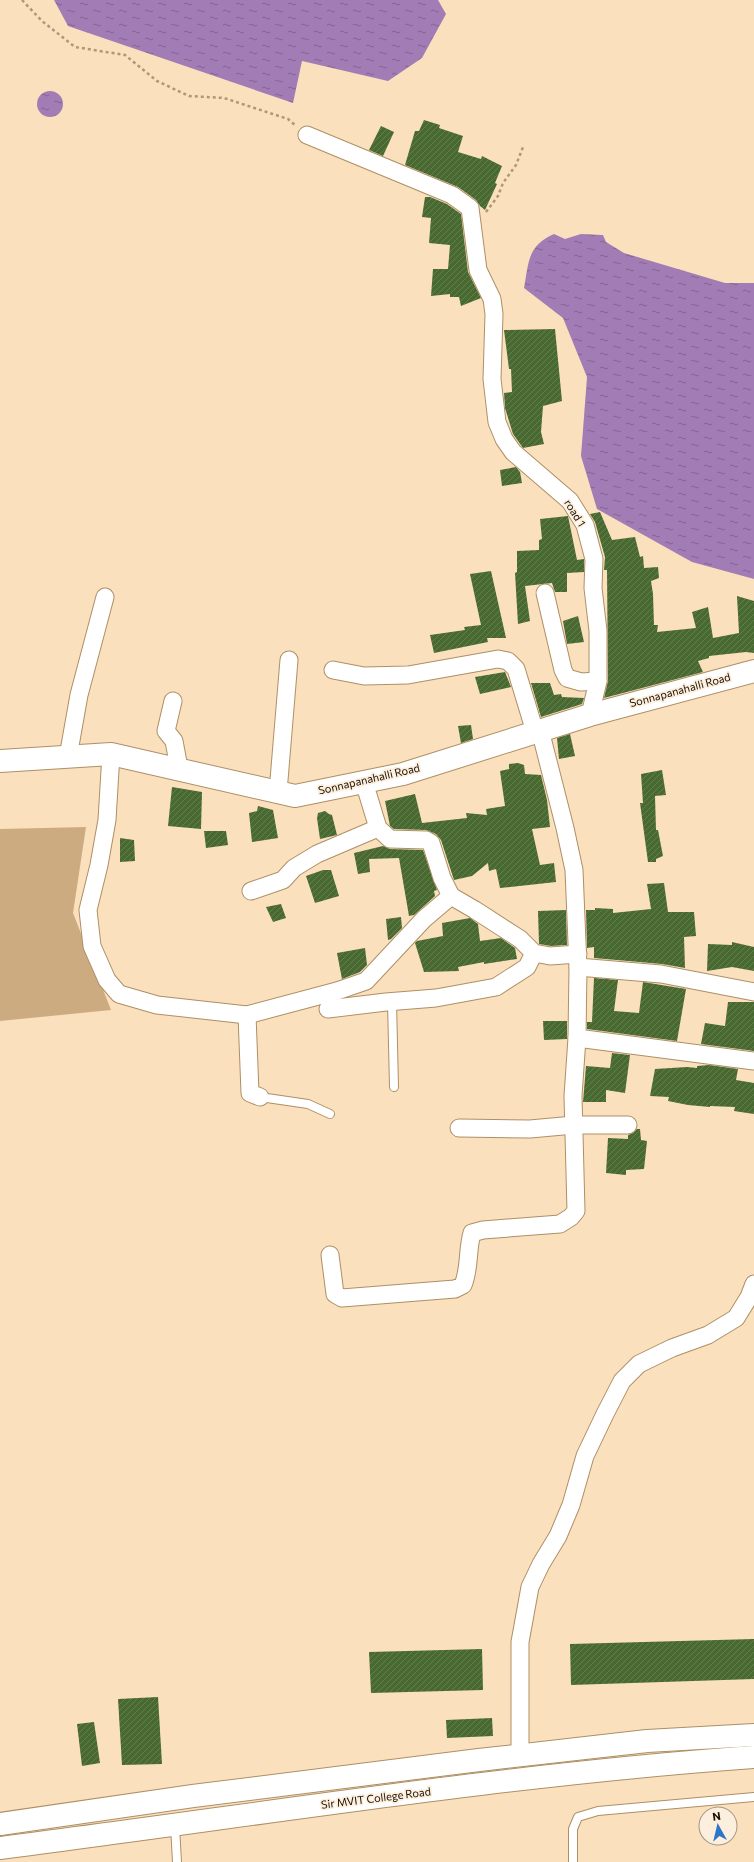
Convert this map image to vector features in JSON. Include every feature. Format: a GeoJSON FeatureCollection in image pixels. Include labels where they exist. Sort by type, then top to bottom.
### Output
{"type":"FeatureCollection","features":[{"type":"Feature","properties":{"kind":"main road","name":"Sonnapanahalli Road"},"geometry":{"type":"LineString","coordinates":[[0,761],[111,754],[179,768],[295,796],[403,774],[590,714],[754,671]]}},
{"type":"Feature","properties":{"kind":"main road"},"geometry":{"type":"LineString","coordinates":[[0,1824],[192,1796],[520,1755],[647,1741],[754,1735]]}},
{"type":"Feature","properties":{"kind":"main road","name":"Sir MVIT College Road"},"geometry":{"type":"LineString","coordinates":[[0,1848],[328,1804],[578,1773],[754,1757]]}},
{"type":"Feature","properties":{"kind":"street","name":"road 1"},"geometry":{"type":"LineString","coordinates":[[307,135],[452,195],[470,208],[478,270],[492,299],[494,314],[492,379],[497,422],[504,440],[514,452],[570,501],[585,525],[594,559],[594,588],[598,631],[598,681],[590,714]]}},
{"type":"Feature","properties":{"kind":"street"},"geometry":{"type":"LineString","coordinates":[[545,593],[563,670],[567,678],[581,682],[598,681]]}},
{"type":"Feature","properties":{"kind":"street"},"geometry":{"type":"LineString","coordinates":[[68,757],[79,695],[105,597]]}},
{"type":"Feature","properties":{"kind":"street"},"geometry":{"type":"LineString","coordinates":[[330,1255],[335,1294],[342,1298],[455,1289],[463,1285],[467,1276],[468,1247],[472,1233],[483,1230],[560,1224],[571,1217],[576,1211],[573,1096],[577,1038],[578,961],[574,870],[565,828],[537,731],[516,670],[508,661],[498,659],[408,675],[364,676],[333,670]]}},
{"type":"Feature","properties":{"kind":"street"},"geometry":{"type":"LineString","coordinates":[[278,792],[289,660]]}},
{"type":"Feature","properties":{"kind":"street"},"geometry":{"type":"LineString","coordinates":[[173,701],[166,731],[174,742],[179,768]]}},
{"type":"Feature","properties":{"kind":"street"},"geometry":{"type":"LineString","coordinates":[[111,754],[107,820],[99,865],[88,910],[92,946],[107,980],[119,994],[157,1005],[247,1015],[337,991],[366,980],[424,919],[451,896]]}},
{"type":"Feature","properties":{"kind":"street"},"geometry":{"type":"LineString","coordinates":[[364,782],[378,828],[390,839],[426,840],[431,843],[442,878],[451,896],[520,939],[534,953],[662,974],[754,992]]}},
{"type":"Feature","properties":{"kind":"street"},"geometry":{"type":"LineString","coordinates":[[251,891],[283,880],[294,868],[316,854],[378,828]]}},
{"type":"Feature","properties":{"kind":"street"},"geometry":{"type":"LineString","coordinates":[[328,1009],[392,1001],[436,998],[496,988],[528,968],[534,953]]}},
{"type":"Feature","properties":{"kind":"street"},"geometry":{"type":"LineString","coordinates":[[247,1015],[250,1093],[260,1097]]}},
{"type":"Feature","properties":{"kind":"street"},"geometry":{"type":"LineString","coordinates":[[577,1038],[754,1061]]}},
{"type":"Feature","properties":{"kind":"street"},"geometry":{"type":"LineString","coordinates":[[459,1128],[530,1129],[574,1125],[628,1125]]}},
{"type":"Feature","properties":{"kind":"street"},"geometry":{"type":"LineString","coordinates":[[520,1755],[520,1642],[530,1587],[541,1564],[558,1536],[571,1505],[586,1456],[605,1414],[622,1381],[639,1364],[672,1348],[708,1335],[736,1318],[749,1297],[754,1284]]}},
{"type":"Feature","properties":{"kind":"lane"},"geometry":{"type":"LineString","coordinates":[[392,1001],[394,1087]]}},
{"type":"Feature","properties":{"kind":"lane"},"geometry":{"type":"LineString","coordinates":[[260,1097],[308,1104],[330,1114]]}},
{"type":"Feature","properties":{"kind":"lane"},"geometry":{"type":"LineString","coordinates":[[573,1862],[573,1829],[578,1818],[598,1811],[754,1797]]}},
{"type":"Feature","properties":{"kind":"lane"},"geometry":{"type":"LineString","coordinates":[[175,1825],[177,1862]]}},
{"type":"Feature","properties":{"kind":"path"},"geometry":{"type":"LineString","coordinates":[[22,0],[42,21],[75,46],[125,55],[157,81],[189,96],[224,98],[288,119],[307,135]]}},
{"type":"Feature","properties":{"kind":"path"},"geometry":{"type":"LineString","coordinates":[[471,225],[490,208],[503,183],[516,164],[523,147]]}},
{"type":"Feature","properties":{"kind":"shaded area"},"geometry":{"type":"Polygon","coordinates":[[[86,827],[73,913],[111,1010],[0,1021],[0,829],[86,827]]]}},
{"type":"Feature","properties":{"kind":"water"},"geometry":{"type":"Polygon","coordinates":[[[54,0],[438,0],[446,14],[422,58],[388,81],[302,61],[293,103],[68,26],[54,0]]]}},
{"type":"Feature","properties":{"kind":"water"},"geometry":{"type":"Polygon","coordinates":[[[50,91],[59,95],[63,104],[59,113],[50,117],[41,113],[37,104],[41,95],[50,91]]]}},
{"type":"Feature","properties":{"kind":"water"},"geometry":{"type":"Polygon","coordinates":[[[554,234],[565,239],[581,234],[603,235],[606,242],[624,253],[725,283],[754,283],[754,579],[692,562],[597,509],[581,456],[587,377],[563,318],[524,288],[529,263],[534,250],[545,239],[554,234]]]}},
{"type":"Feature","properties":{"kind":"building"},"geometry":{"type":"Polygon","coordinates":[[[424,120],[440,125],[439,128],[463,136],[458,152],[481,159],[482,156],[502,166],[495,183],[497,184],[485,210],[476,200],[458,187],[405,165],[415,131],[419,131],[424,120]]]}},
{"type":"Feature","properties":{"kind":"building"},"geometry":{"type":"Polygon","coordinates":[[[381,126],[394,132],[383,156],[369,150],[381,126]]]}},
{"type":"Feature","properties":{"kind":"building"},"geometry":{"type":"Polygon","coordinates":[[[425,197],[430,197],[447,204],[461,214],[468,272],[481,298],[461,306],[459,297],[450,297],[450,294],[431,296],[433,269],[448,269],[450,245],[429,243],[431,218],[422,217],[425,197]]]}},
{"type":"Feature","properties":{"kind":"building"},"geometry":{"type":"Polygon","coordinates":[[[555,329],[562,401],[543,406],[541,432],[544,444],[523,448],[513,434],[505,408],[504,393],[512,392],[511,369],[509,369],[504,330],[555,329]]]}},
{"type":"Feature","properties":{"kind":"building"},"geometry":{"type":"Polygon","coordinates":[[[516,467],[520,472],[522,483],[502,486],[500,470],[516,467]]]}},
{"type":"Feature","properties":{"kind":"building"},"geometry":{"type":"Polygon","coordinates":[[[600,512],[612,540],[635,537],[640,557],[643,556],[644,568],[658,567],[659,578],[651,581],[654,625],[658,625],[657,632],[696,628],[692,612],[708,607],[713,638],[739,633],[737,596],[754,601],[754,653],[746,652],[709,656],[709,658],[698,661],[703,672],[604,698],[608,681],[607,570],[604,570],[605,557],[595,522],[590,514],[600,512]]]}},
{"type":"Feature","properties":{"kind":"building"},"geometry":{"type":"Polygon","coordinates":[[[568,516],[577,560],[584,559],[584,572],[567,573],[567,592],[555,592],[552,583],[525,586],[530,621],[518,624],[515,573],[517,572],[517,551],[539,550],[539,540],[542,539],[540,519],[568,516]]]}},
{"type":"Feature","properties":{"kind":"building"},"geometry":{"type":"Polygon","coordinates":[[[491,571],[506,638],[487,638],[488,642],[434,653],[430,635],[465,630],[464,627],[481,625],[470,574],[491,571]]]}},
{"type":"Feature","properties":{"kind":"building"},"geometry":{"type":"Polygon","coordinates":[[[578,616],[584,642],[567,644],[563,621],[578,616]]]}},
{"type":"Feature","properties":{"kind":"building"},"geometry":{"type":"Polygon","coordinates":[[[505,672],[511,687],[480,694],[475,677],[505,672]]]}},
{"type":"Feature","properties":{"kind":"building"},"geometry":{"type":"Polygon","coordinates":[[[531,683],[550,683],[554,695],[561,694],[562,697],[584,698],[582,704],[541,717],[531,683]]]}},
{"type":"Feature","properties":{"kind":"building"},"geometry":{"type":"Polygon","coordinates":[[[471,725],[473,739],[461,743],[458,726],[471,725]]]}},
{"type":"Feature","properties":{"kind":"building"},"geometry":{"type":"Polygon","coordinates":[[[570,734],[575,756],[559,759],[557,738],[570,734]]]}},
{"type":"Feature","properties":{"kind":"building"},"geometry":{"type":"Polygon","coordinates":[[[518,763],[524,765],[525,774],[541,775],[547,800],[550,827],[532,829],[540,865],[554,863],[556,882],[500,888],[496,869],[489,871],[488,863],[472,876],[454,880],[441,840],[436,834],[426,830],[394,829],[390,826],[385,801],[415,794],[422,823],[467,818],[466,813],[487,815],[486,809],[505,806],[500,771],[509,769],[509,764],[518,763]]]}},
{"type":"Feature","properties":{"kind":"building"},"geometry":{"type":"Polygon","coordinates":[[[662,770],[666,795],[655,796],[656,830],[658,830],[663,856],[656,859],[656,862],[648,862],[640,803],[643,803],[641,774],[662,770]]]}},
{"type":"Feature","properties":{"kind":"building"},"geometry":{"type":"Polygon","coordinates":[[[172,787],[202,792],[201,829],[168,826],[172,787]]]}},
{"type":"Feature","properties":{"kind":"building"},"geometry":{"type":"Polygon","coordinates":[[[258,806],[273,810],[278,838],[252,842],[249,813],[257,811],[258,806]]]}},
{"type":"Feature","properties":{"kind":"building"},"geometry":{"type":"Polygon","coordinates":[[[325,811],[332,815],[337,835],[320,839],[317,818],[318,813],[325,811]]]}},
{"type":"Feature","properties":{"kind":"building"},"geometry":{"type":"Polygon","coordinates":[[[204,831],[226,831],[228,845],[206,848],[204,831]]]}},
{"type":"Feature","properties":{"kind":"building"},"geometry":{"type":"Polygon","coordinates":[[[120,838],[134,840],[135,861],[120,862],[120,838]]]}},
{"type":"Feature","properties":{"kind":"building"},"geometry":{"type":"Polygon","coordinates":[[[383,846],[390,849],[423,850],[437,890],[434,891],[435,896],[414,915],[409,916],[399,858],[369,859],[370,872],[358,874],[354,853],[383,846]]]}},
{"type":"Feature","properties":{"kind":"building"},"geometry":{"type":"Polygon","coordinates":[[[323,870],[331,870],[339,896],[315,903],[306,876],[323,870]]]}},
{"type":"Feature","properties":{"kind":"building"},"geometry":{"type":"Polygon","coordinates":[[[664,883],[668,912],[694,912],[696,936],[684,937],[685,968],[662,964],[594,958],[594,947],[587,948],[586,910],[595,910],[595,908],[613,909],[613,913],[651,909],[647,884],[664,883]]]}},
{"type":"Feature","properties":{"kind":"building"},"geometry":{"type":"Polygon","coordinates":[[[281,904],[286,918],[273,922],[266,907],[281,904]]]}},
{"type":"Feature","properties":{"kind":"building"},"geometry":{"type":"Polygon","coordinates":[[[566,910],[567,945],[551,946],[539,944],[538,911],[566,910]]]}},
{"type":"Feature","properties":{"kind":"building"},"geometry":{"type":"Polygon","coordinates":[[[401,917],[402,928],[388,940],[386,919],[401,917]]]}},
{"type":"Feature","properties":{"kind":"building"},"geometry":{"type":"Polygon","coordinates":[[[470,918],[478,924],[480,941],[501,938],[515,948],[517,959],[484,964],[484,962],[458,967],[459,971],[424,972],[415,943],[417,941],[443,936],[442,923],[470,918]]]}},
{"type":"Feature","properties":{"kind":"building"},"geometry":{"type":"Polygon","coordinates":[[[732,942],[754,947],[754,971],[732,967],[707,971],[708,944],[732,945],[732,942]]]}},
{"type":"Feature","properties":{"kind":"building"},"geometry":{"type":"Polygon","coordinates":[[[365,948],[367,965],[360,972],[342,979],[337,953],[365,948]]]}},
{"type":"Feature","properties":{"kind":"building"},"geometry":{"type":"Polygon","coordinates":[[[594,978],[618,980],[614,1011],[639,1013],[643,982],[686,989],[677,1041],[587,1029],[587,1022],[592,1022],[594,978]]]}},
{"type":"Feature","properties":{"kind":"building"},"geometry":{"type":"Polygon","coordinates":[[[728,1002],[754,1002],[754,1051],[701,1044],[705,1023],[725,1026],[728,1002]]]}},
{"type":"Feature","properties":{"kind":"building"},"geometry":{"type":"Polygon","coordinates":[[[543,1021],[567,1021],[567,1039],[544,1040],[543,1021]]]}},
{"type":"Feature","properties":{"kind":"building"},"geometry":{"type":"Polygon","coordinates":[[[612,1053],[630,1055],[625,1093],[606,1090],[606,1102],[583,1102],[586,1066],[610,1068],[612,1053]]]}},
{"type":"Feature","properties":{"kind":"building"},"geometry":{"type":"Polygon","coordinates":[[[709,1065],[738,1069],[736,1080],[754,1083],[754,1114],[734,1111],[735,1107],[688,1105],[668,1101],[669,1097],[650,1096],[655,1069],[687,1067],[697,1068],[697,1066],[709,1065]]]}},
{"type":"Feature","properties":{"kind":"building"},"geometry":{"type":"Polygon","coordinates":[[[637,1129],[640,1129],[641,1140],[647,1141],[644,1169],[626,1170],[626,1175],[606,1173],[608,1138],[628,1139],[628,1135],[637,1129]]]}},
{"type":"Feature","properties":{"kind":"building"},"geometry":{"type":"Polygon","coordinates":[[[754,1639],[754,1679],[571,1685],[570,1644],[754,1639]]]}},
{"type":"Feature","properties":{"kind":"building"},"geometry":{"type":"Polygon","coordinates":[[[482,1649],[483,1690],[371,1693],[369,1652],[482,1649]]]}},
{"type":"Feature","properties":{"kind":"building"},"geometry":{"type":"Polygon","coordinates":[[[158,1697],[162,1764],[122,1765],[118,1699],[158,1697]]]}},
{"type":"Feature","properties":{"kind":"building"},"geometry":{"type":"Polygon","coordinates":[[[492,1718],[493,1736],[447,1738],[446,1720],[492,1718]]]}},
{"type":"Feature","properties":{"kind":"building"},"geometry":{"type":"Polygon","coordinates":[[[94,1722],[100,1763],[82,1766],[77,1724],[94,1722]]]}}]}
